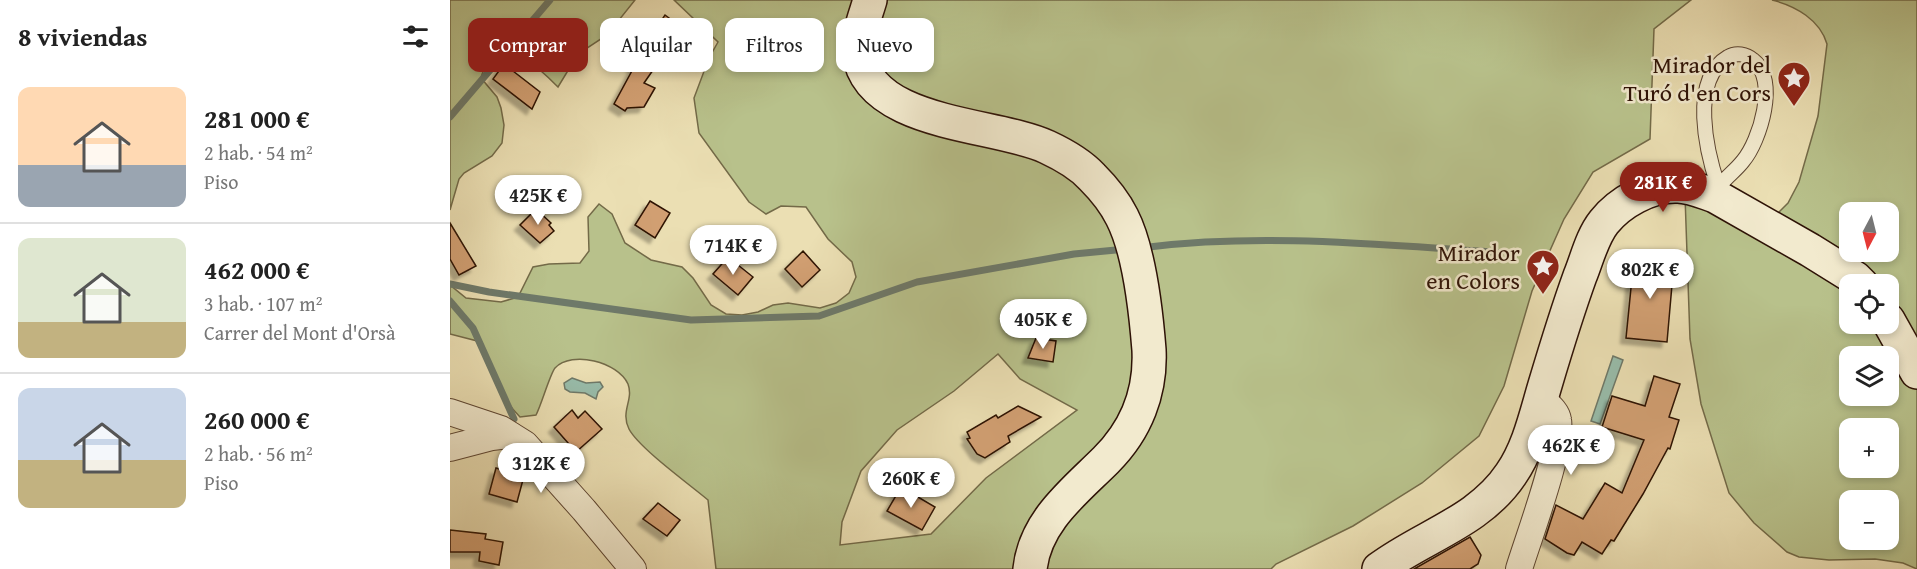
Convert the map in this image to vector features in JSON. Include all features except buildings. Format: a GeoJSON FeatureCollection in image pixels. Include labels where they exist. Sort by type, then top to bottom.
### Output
{"type":"FeatureCollection","features":[{"type":"Feature","properties":{"kind":"main road"},"geometry":{"type":"LineString","coordinates":[[870,0],[859,42],[859,55],[863,68],[875,87],[886,97],[933,117],[1046,146],[1092,176],[1122,216],[1130,236],[1142,290],[1148,341],[1147,380],[1143,405],[1128,432],[1107,459],[1079,484],[1050,518],[1036,544],[1030,569]]}},
{"type":"Feature","properties":{"kind":"main road"},"geometry":{"type":"LineString","coordinates":[[1379,569],[1479,510],[1497,493],[1513,472],[1527,442],[1566,314],[1593,242],[1602,224],[1632,198],[1657,188],[1676,185],[1716,191],[1849,274]]}},
{"type":"Feature","properties":{"kind":"main road"},"geometry":{"type":"LineString","coordinates":[[1896,334],[1917,372]]}},
{"type":"Feature","properties":{"kind":"street"},"geometry":{"type":"LineString","coordinates":[[1519,569],[1556,445],[1558,419],[1553,409],[1541,398]]}},
{"type":"Feature","properties":{"kind":"street"},"geometry":{"type":"LineString","coordinates":[[450,412],[501,429],[525,444],[633,569]]}},
{"type":"Feature","properties":{"kind":"street"},"geometry":{"type":"LineString","coordinates":[[450,448],[492,437],[510,435]]}},
{"type":"Feature","properties":{"kind":"lane"},"geometry":{"type":"LineString","coordinates":[[1738,54],[1749,56],[1757,63],[1763,74],[1766,88],[1765,107],[1754,146],[1743,162],[1716,191],[1705,137],[1707,88],[1712,74],[1728,57],[1738,54]]}},
{"type":"Feature","properties":{"kind":"green space"},"geometry":{"type":"Polygon","coordinates":[[[450,0],[635,0],[621,18],[600,18],[600,40],[588,47],[588,18],[468,18],[468,72],[483,72],[481,78],[497,97],[504,125],[502,143],[492,156],[464,173],[459,179],[450,210],[450,0]]]}},
{"type":"Feature","properties":{"kind":"green space"},"geometry":{"type":"Polygon","coordinates":[[[674,0],[1691,0],[1654,29],[1650,139],[1593,172],[1564,219],[1532,291],[1504,386],[1479,436],[1422,483],[1353,526],[1276,564],[1271,569],[716,569],[708,500],[653,456],[634,437],[627,423],[629,390],[623,376],[594,361],[583,359],[563,363],[553,371],[536,415],[520,417],[501,390],[481,342],[450,334],[450,285],[466,298],[501,302],[518,297],[533,267],[580,263],[589,251],[588,217],[599,204],[612,214],[625,243],[651,260],[682,267],[693,278],[711,305],[726,314],[742,315],[758,312],[773,305],[788,303],[820,308],[836,303],[849,293],[856,277],[852,262],[828,239],[806,207],[781,206],[766,214],[749,202],[699,133],[694,98],[704,72],[713,72],[713,51],[718,42],[713,37],[713,18],[693,18],[674,0]],[[998,354],[954,391],[897,430],[861,471],[842,522],[840,545],[931,534],[986,478],[1077,410],[1020,379],[998,354]]]}},
{"type":"Feature","properties":{"kind":"green space"},"geometry":{"type":"Polygon","coordinates":[[[1772,0],[1917,0],[1917,569],[1903,563],[1875,559],[1829,560],[1799,557],[1787,552],[1754,523],[1729,493],[1701,404],[1690,339],[1685,196],[1778,213],[1788,203],[1799,182],[1818,116],[1827,44],[1819,28],[1798,10],[1772,0]]]}},
{"type":"Feature","properties":{"kind":"green space"},"geometry":{"type":"Polygon","coordinates":[[[543,72],[567,72],[558,87],[543,72]]]}},
{"type":"Feature","properties":{"kind":"shaded area"},"geometry":{"type":"Polygon","coordinates":[[[1613,356],[1623,360],[1600,424],[1591,421],[1613,356]]]}},
{"type":"Feature","properties":{"kind":"shaded area"},"geometry":{"type":"Polygon","coordinates":[[[572,378],[586,383],[600,382],[603,387],[596,399],[585,393],[570,392],[565,389],[564,383],[572,378]]]}},
{"type":"Feature","properties":{"kind":"waterway"},"geometry":{"type":"LineString","coordinates":[[450,117],[550,0]]}},
{"type":"Feature","properties":{"kind":"waterway"},"geometry":{"type":"LineString","coordinates":[[1149,247],[1192,243],[1279,241],[1496,252]]}},
{"type":"Feature","properties":{"kind":"waterway"},"geometry":{"type":"LineString","coordinates":[[450,284],[489,292],[691,320],[819,316],[917,282],[1074,254],[1116,250]]}},
{"type":"Feature","properties":{"kind":"waterway"},"geometry":{"type":"LineString","coordinates":[[450,301],[473,328],[514,419]]}},
{"type":"Feature","properties":{"kind":"place","name":"Mirador del Turó d'en Cors"},"geometry":{"type":"Point","coordinates":[1794,107]}},
{"type":"Feature","properties":{"kind":"place","name":"Mirador en Colors"},"geometry":{"type":"Point","coordinates":[1543,295]}}]}
